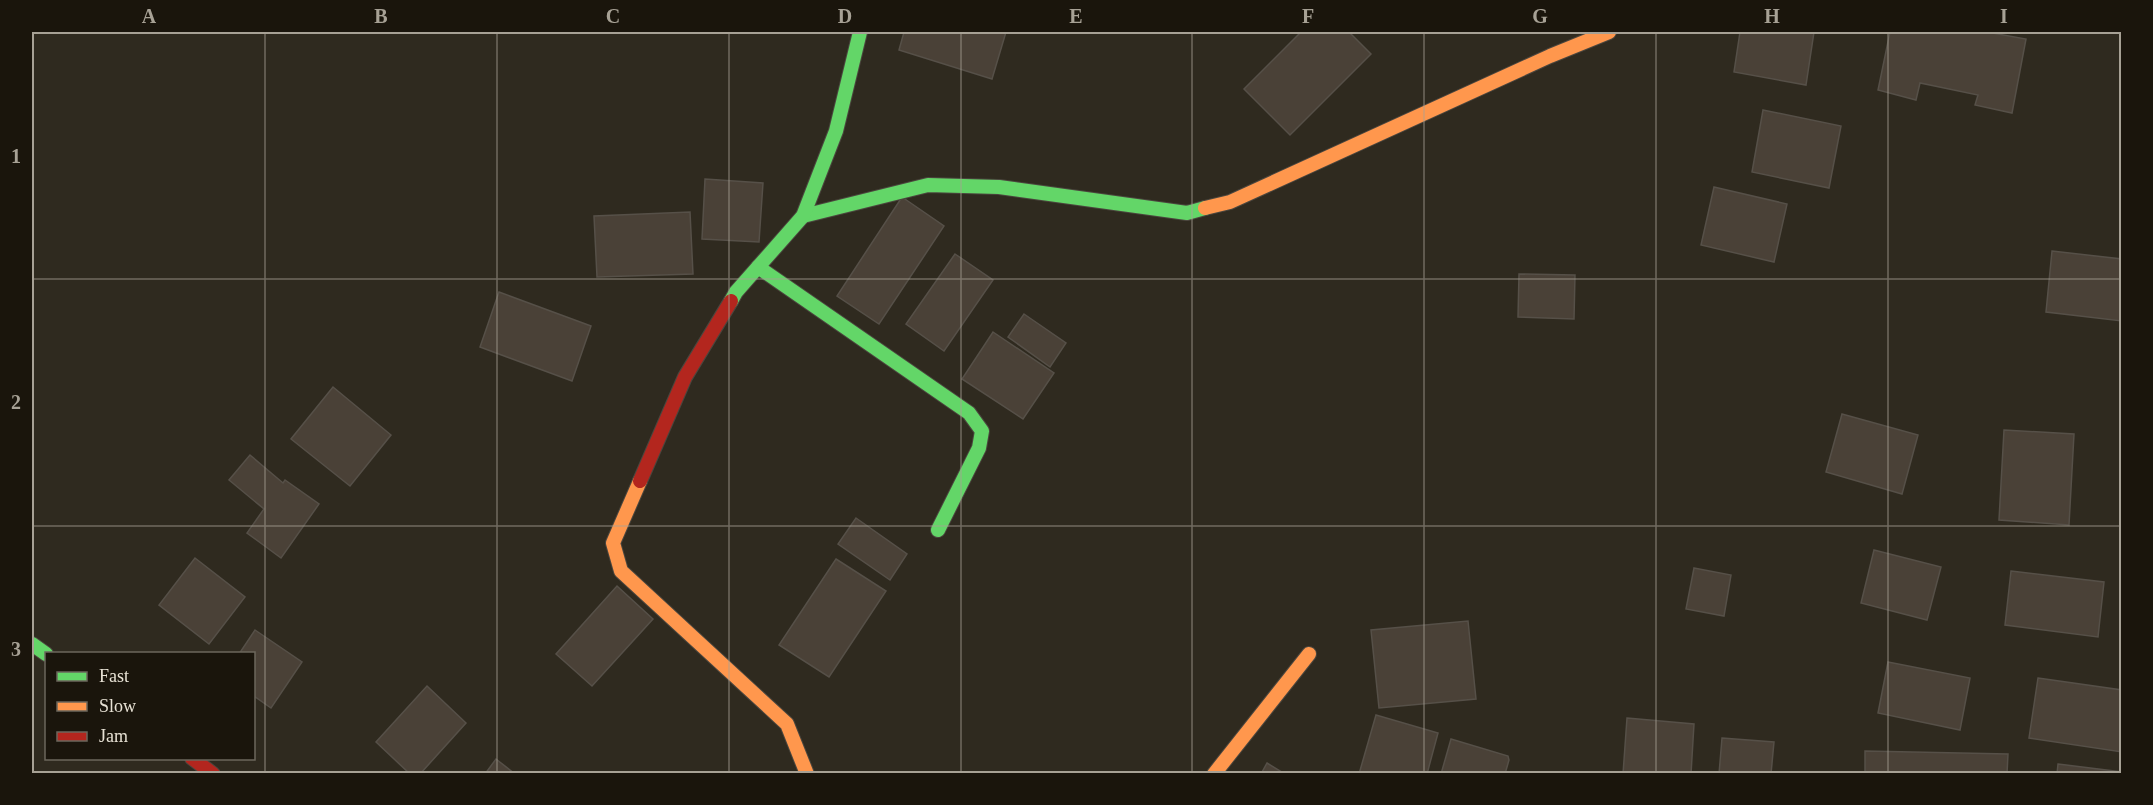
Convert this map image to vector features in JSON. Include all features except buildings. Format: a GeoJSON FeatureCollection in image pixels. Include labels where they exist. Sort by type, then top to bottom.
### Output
{"type":"FeatureCollection","features":[{"type":"Feature","properties":{"kind":"street"},"geometry":{"type":"LineString","coordinates":[[807,774],[786,724],[630,582],[621,570],[613,543],[685,377],[736,292],[803,216],[836,131],[860,32]]}},
{"type":"Feature","properties":{"kind":"street"},"geometry":{"type":"LineString","coordinates":[[803,216],[928,185],[999,187],[1187,213],[1230,202],[1550,56],[1610,32]]}},
{"type":"Feature","properties":{"kind":"street"},"geometry":{"type":"LineString","coordinates":[[758,267],[969,413],[982,431],[979,448],[938,530]]}},
{"type":"Feature","properties":{"kind":"street"},"geometry":{"type":"LineString","coordinates":[[32,644],[45,653]]}},
{"type":"Feature","properties":{"kind":"street"},"geometry":{"type":"LineString","coordinates":[[1214,774],[1309,654]]}},
{"type":"Feature","properties":{"kind":"street"},"geometry":{"type":"LineString","coordinates":[[193,760],[213,774]]}},
{"type":"Feature","properties":{"kind":"traffic: fast"},"geometry":{"type":"LineString","coordinates":[[731,301],[736,292],[803,216],[836,131],[860,32]]}},
{"type":"Feature","properties":{"kind":"traffic: fast"},"geometry":{"type":"LineString","coordinates":[[803,216],[928,185],[999,187],[1187,213],[1205,208]]}},
{"type":"Feature","properties":{"kind":"traffic: fast"},"geometry":{"type":"LineString","coordinates":[[758,267],[969,413],[982,431],[979,448],[938,530]]}},
{"type":"Feature","properties":{"kind":"traffic: fast"},"geometry":{"type":"LineString","coordinates":[[32,644],[45,653]]}},
{"type":"Feature","properties":{"kind":"traffic: slow"},"geometry":{"type":"LineString","coordinates":[[1205,208],[1230,202],[1550,56],[1609,32]]}},
{"type":"Feature","properties":{"kind":"traffic: slow"},"geometry":{"type":"LineString","coordinates":[[640,481],[613,543],[621,571],[787,724],[807,774]]}},
{"type":"Feature","properties":{"kind":"traffic: slow"},"geometry":{"type":"LineString","coordinates":[[1214,774],[1309,654]]}},
{"type":"Feature","properties":{"kind":"traffic: jam"},"geometry":{"type":"LineString","coordinates":[[640,481],[685,377],[731,301]]}},
{"type":"Feature","properties":{"kind":"traffic: jam"},"geometry":{"type":"LineString","coordinates":[[195,760],[213,774]]}}]}
